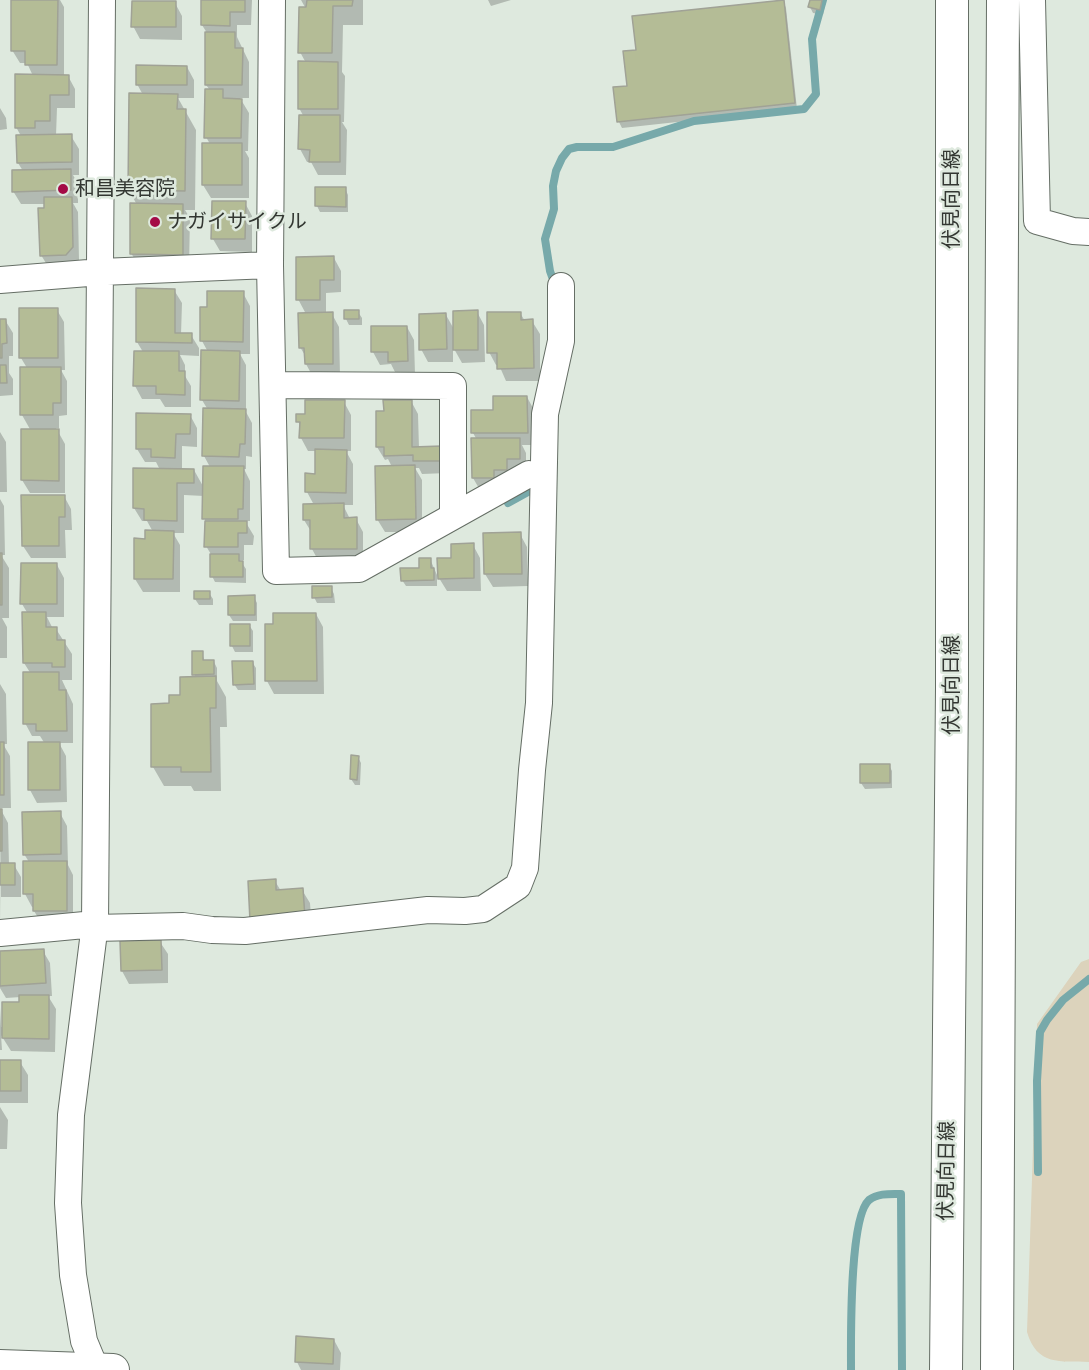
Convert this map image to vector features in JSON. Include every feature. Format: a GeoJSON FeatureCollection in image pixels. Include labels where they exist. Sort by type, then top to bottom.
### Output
{"type":"FeatureCollection","features":[{"type":"Feature","properties":{"kind":"street"},"geometry":{"type":"LineString","coordinates":[[101,1370],[84,1341],[75,1287],[68,1203],[71,1115],[94,926],[102,0]]}},
{"type":"Feature","properties":{"kind":"street"},"geometry":{"type":"LineString","coordinates":[[272,0],[270,265],[276,570],[359,569],[529,474]]}},
{"type":"Feature","properties":{"kind":"street","name":"伏見向日線"},"geometry":{"type":"LineString","coordinates":[[946,1370],[952,688],[952,0]]}},
{"type":"Feature","properties":{"kind":"street"},"geometry":{"type":"LineString","coordinates":[[997,1370],[1003,0]]}},
{"type":"Feature","properties":{"kind":"street"},"geometry":{"type":"LineString","coordinates":[[1032,0],[1037,221],[1073,231],[1089,232]]}},
{"type":"Feature","properties":{"kind":"street"},"geometry":{"type":"LineString","coordinates":[[0,280],[101,272],[270,265]]}},
{"type":"Feature","properties":{"kind":"street"},"geometry":{"type":"LineString","coordinates":[[0,933],[94,926],[183,926],[245,931],[428,910],[483,909],[518,886],[525,868],[539,702],[545,414],[561,341],[561,286]]}},
{"type":"Feature","properties":{"kind":"street"},"geometry":{"type":"LineString","coordinates":[[274,385],[453,386],[453,516]]}},
{"type":"Feature","properties":{"kind":"street"},"geometry":{"type":"LineString","coordinates":[[0,1366],[101,1370]]}},
{"type":"Feature","properties":{"kind":"shaded area"},"geometry":{"type":"Polygon","coordinates":[[[1089,959],[1089,1362],[1068,1362],[1043,1356],[1031,1343],[1027,1332],[1037,1024],[1081,962],[1089,959]]]}},
{"type":"Feature","properties":{"kind":"building"},"geometry":{"type":"Polygon","coordinates":[[[11,0],[58,0],[57,65],[25,65],[25,51],[11,51],[11,0]]]}},
{"type":"Feature","properties":{"kind":"building"},"geometry":{"type":"Polygon","coordinates":[[[201,0],[245,0],[245,12],[230,12],[230,26],[201,25],[201,0]]]}},
{"type":"Feature","properties":{"kind":"building"},"geometry":{"type":"Polygon","coordinates":[[[307,0],[353,0],[352,6],[333,6],[332,53],[298,53],[299,7],[306,7],[307,0]]]}},
{"type":"Feature","properties":{"kind":"building"},"geometry":{"type":"Polygon","coordinates":[[[784,0],[795,103],[617,122],[613,87],[627,86],[623,51],[636,50],[632,16],[784,0]]]}},
{"type":"Feature","properties":{"kind":"building"},"geometry":{"type":"Polygon","coordinates":[[[810,0],[822,0],[820,10],[808,7],[810,0]]]}},
{"type":"Feature","properties":{"kind":"building"},"geometry":{"type":"Polygon","coordinates":[[[132,1],[176,1],[176,27],[131,27],[132,1]]]}},
{"type":"Feature","properties":{"kind":"building"},"geometry":{"type":"Polygon","coordinates":[[[205,32],[235,32],[235,48],[243,48],[242,85],[205,85],[205,32]]]}},
{"type":"Feature","properties":{"kind":"building"},"geometry":{"type":"Polygon","coordinates":[[[298,61],[338,62],[338,109],[298,109],[298,61]]]}},
{"type":"Feature","properties":{"kind":"building"},"geometry":{"type":"Polygon","coordinates":[[[136,65],[187,66],[187,85],[136,85],[136,65]]]}},
{"type":"Feature","properties":{"kind":"building"},"geometry":{"type":"Polygon","coordinates":[[[15,74],[69,75],[69,95],[50,95],[50,121],[35,121],[35,128],[15,128],[15,74]]]}},
{"type":"Feature","properties":{"kind":"building"},"geometry":{"type":"Polygon","coordinates":[[[205,89],[223,89],[223,98],[242,99],[241,138],[204,138],[205,89]]]}},
{"type":"Feature","properties":{"kind":"building"},"geometry":{"type":"Polygon","coordinates":[[[129,93],[178,94],[177,109],[186,109],[185,191],[128,190],[129,93]]]}},
{"type":"Feature","properties":{"kind":"building"},"geometry":{"type":"Polygon","coordinates":[[[299,115],[340,115],[340,162],[309,162],[310,150],[298,149],[299,115]]]}},
{"type":"Feature","properties":{"kind":"building"},"geometry":{"type":"Polygon","coordinates":[[[72,134],[72,162],[17,163],[16,135],[72,134]]]}},
{"type":"Feature","properties":{"kind":"building"},"geometry":{"type":"Polygon","coordinates":[[[202,143],[242,143],[242,185],[202,185],[202,143]]]}},
{"type":"Feature","properties":{"kind":"building"},"geometry":{"type":"Polygon","coordinates":[[[71,169],[71,190],[12,192],[12,170],[71,169]]]}},
{"type":"Feature","properties":{"kind":"building"},"geometry":{"type":"Polygon","coordinates":[[[315,187],[346,187],[346,207],[315,206],[315,187]]]}},
{"type":"Feature","properties":{"kind":"building"},"geometry":{"type":"Polygon","coordinates":[[[44,197],[72,197],[73,247],[66,255],[40,256],[38,208],[44,208],[44,197]]]}},
{"type":"Feature","properties":{"kind":"building"},"geometry":{"type":"Polygon","coordinates":[[[212,201],[246,201],[245,239],[211,239],[212,201]]]}},
{"type":"Feature","properties":{"kind":"building"},"geometry":{"type":"Polygon","coordinates":[[[130,203],[183,204],[183,255],[130,254],[130,203]]]}},
{"type":"Feature","properties":{"kind":"building"},"geometry":{"type":"Polygon","coordinates":[[[334,256],[334,280],[320,280],[320,300],[296,300],[296,257],[334,256]]]}},
{"type":"Feature","properties":{"kind":"building"},"geometry":{"type":"Polygon","coordinates":[[[136,288],[175,289],[175,333],[192,333],[192,343],[136,342],[136,288]]]}},
{"type":"Feature","properties":{"kind":"building"},"geometry":{"type":"Polygon","coordinates":[[[207,291],[244,291],[243,342],[200,341],[200,307],[207,307],[207,291]]]}},
{"type":"Feature","properties":{"kind":"building"},"geometry":{"type":"Polygon","coordinates":[[[19,308],[58,308],[58,358],[19,358],[19,308]]]}},
{"type":"Feature","properties":{"kind":"building"},"geometry":{"type":"Polygon","coordinates":[[[344,310],[359,310],[359,319],[344,319],[344,310]]]}},
{"type":"Feature","properties":{"kind":"building"},"geometry":{"type":"Polygon","coordinates":[[[478,310],[478,350],[453,350],[453,311],[478,310]]]}},
{"type":"Feature","properties":{"kind":"building"},"geometry":{"type":"Polygon","coordinates":[[[333,312],[333,364],[305,364],[304,348],[299,348],[298,313],[333,312]]]}},
{"type":"Feature","properties":{"kind":"building"},"geometry":{"type":"Polygon","coordinates":[[[487,312],[521,312],[521,320],[533,319],[534,368],[497,369],[497,353],[487,353],[487,312]]]}},
{"type":"Feature","properties":{"kind":"building"},"geometry":{"type":"Polygon","coordinates":[[[446,313],[447,349],[419,350],[419,314],[446,313]]]}},
{"type":"Feature","properties":{"kind":"building"},"geometry":{"type":"Polygon","coordinates":[[[0,319],[6,319],[7,343],[2,344],[2,358],[0,358],[0,319]]]}},
{"type":"Feature","properties":{"kind":"building"},"geometry":{"type":"Polygon","coordinates":[[[371,326],[407,326],[408,361],[388,362],[388,352],[371,352],[371,326]]]}},
{"type":"Feature","properties":{"kind":"building"},"geometry":{"type":"Polygon","coordinates":[[[201,350],[240,351],[239,401],[200,400],[201,350]]]}},
{"type":"Feature","properties":{"kind":"building"},"geometry":{"type":"Polygon","coordinates":[[[134,351],[179,351],[179,371],[185,371],[185,395],[156,394],[156,386],[133,386],[134,351]]]}},
{"type":"Feature","properties":{"kind":"building"},"geometry":{"type":"Polygon","coordinates":[[[0,365],[6,365],[7,383],[0,383],[0,365]]]}},
{"type":"Feature","properties":{"kind":"building"},"geometry":{"type":"Polygon","coordinates":[[[20,367],[61,367],[61,403],[53,403],[53,415],[20,415],[20,367]]]}},
{"type":"Feature","properties":{"kind":"building"},"geometry":{"type":"Polygon","coordinates":[[[493,396],[527,396],[528,433],[471,433],[471,410],[493,410],[493,396]]]}},
{"type":"Feature","properties":{"kind":"building"},"geometry":{"type":"Polygon","coordinates":[[[305,400],[345,400],[344,438],[299,438],[300,422],[296,422],[296,414],[305,414],[305,400]]]}},
{"type":"Feature","properties":{"kind":"building"},"geometry":{"type":"Polygon","coordinates":[[[383,400],[412,400],[412,447],[442,446],[442,461],[413,461],[413,455],[384,456],[384,447],[376,447],[376,411],[384,411],[383,400]]]}},
{"type":"Feature","properties":{"kind":"building"},"geometry":{"type":"Polygon","coordinates":[[[203,408],[246,409],[245,444],[240,444],[239,457],[202,456],[203,408]]]}},
{"type":"Feature","properties":{"kind":"building"},"geometry":{"type":"Polygon","coordinates":[[[136,413],[191,414],[190,434],[176,434],[175,458],[151,457],[151,449],[136,449],[136,413]]]}},
{"type":"Feature","properties":{"kind":"building"},"geometry":{"type":"Polygon","coordinates":[[[21,429],[59,429],[59,481],[21,480],[21,429]]]}},
{"type":"Feature","properties":{"kind":"building"},"geometry":{"type":"Polygon","coordinates":[[[471,438],[520,438],[520,459],[507,459],[507,470],[494,470],[494,478],[472,478],[471,438]]]}},
{"type":"Feature","properties":{"kind":"building"},"geometry":{"type":"Polygon","coordinates":[[[315,449],[347,450],[346,493],[305,492],[305,473],[315,474],[315,449]]]}},
{"type":"Feature","properties":{"kind":"building"},"geometry":{"type":"Polygon","coordinates":[[[415,465],[416,519],[376,520],[375,466],[415,465]]]}},
{"type":"Feature","properties":{"kind":"building"},"geometry":{"type":"Polygon","coordinates":[[[203,466],[244,466],[243,509],[238,509],[238,519],[202,519],[203,466]]]}},
{"type":"Feature","properties":{"kind":"building"},"geometry":{"type":"Polygon","coordinates":[[[133,468],[194,469],[194,483],[177,483],[177,521],[144,520],[144,509],[133,508],[133,468]]]}},
{"type":"Feature","properties":{"kind":"building"},"geometry":{"type":"Polygon","coordinates":[[[21,495],[65,495],[65,517],[59,517],[59,546],[22,546],[21,495]]]}},
{"type":"Feature","properties":{"kind":"building"},"geometry":{"type":"Polygon","coordinates":[[[344,503],[344,518],[357,517],[357,549],[310,549],[310,520],[303,520],[303,504],[344,503]]]}},
{"type":"Feature","properties":{"kind":"building"},"geometry":{"type":"Polygon","coordinates":[[[205,521],[247,521],[247,533],[238,533],[238,547],[204,547],[205,521]]]}},
{"type":"Feature","properties":{"kind":"building"},"geometry":{"type":"Polygon","coordinates":[[[145,530],[174,531],[173,579],[134,579],[134,538],[145,539],[145,530]]]}},
{"type":"Feature","properties":{"kind":"building"},"geometry":{"type":"Polygon","coordinates":[[[521,532],[522,574],[484,574],[483,533],[521,532]]]}},
{"type":"Feature","properties":{"kind":"building"},"geometry":{"type":"Polygon","coordinates":[[[474,543],[474,578],[438,579],[437,558],[451,558],[451,544],[474,543]]]}},
{"type":"Feature","properties":{"kind":"building"},"geometry":{"type":"Polygon","coordinates":[[[0,553],[2,553],[2,605],[0,605],[0,553]]]}},
{"type":"Feature","properties":{"kind":"building"},"geometry":{"type":"Polygon","coordinates":[[[210,554],[239,554],[239,561],[243,561],[243,577],[210,577],[210,554]]]}},
{"type":"Feature","properties":{"kind":"building"},"geometry":{"type":"Polygon","coordinates":[[[419,558],[431,558],[434,580],[401,581],[400,568],[419,568],[419,558]]]}},
{"type":"Feature","properties":{"kind":"building"},"geometry":{"type":"Polygon","coordinates":[[[21,563],[57,563],[57,604],[20,604],[21,563]]]}},
{"type":"Feature","properties":{"kind":"building"},"geometry":{"type":"Polygon","coordinates":[[[312,586],[332,586],[332,597],[312,598],[312,586]]]}},
{"type":"Feature","properties":{"kind":"building"},"geometry":{"type":"Polygon","coordinates":[[[194,591],[210,591],[210,599],[194,599],[194,591]]]}},
{"type":"Feature","properties":{"kind":"building"},"geometry":{"type":"Polygon","coordinates":[[[255,595],[255,615],[228,615],[228,596],[255,595]]]}},
{"type":"Feature","properties":{"kind":"building"},"geometry":{"type":"Polygon","coordinates":[[[22,612],[46,612],[46,627],[57,627],[57,640],[65,640],[65,667],[52,667],[52,663],[23,663],[22,612]]]}},
{"type":"Feature","properties":{"kind":"building"},"geometry":{"type":"Polygon","coordinates":[[[273,613],[316,613],[317,681],[265,681],[265,624],[273,624],[273,613]]]}},
{"type":"Feature","properties":{"kind":"building"},"geometry":{"type":"Polygon","coordinates":[[[230,624],[250,624],[250,646],[230,646],[230,624]]]}},
{"type":"Feature","properties":{"kind":"building"},"geometry":{"type":"Polygon","coordinates":[[[192,651],[203,651],[203,660],[214,660],[214,674],[192,675],[192,651]]]}},
{"type":"Feature","properties":{"kind":"building"},"geometry":{"type":"Polygon","coordinates":[[[232,661],[253,661],[254,684],[233,685],[232,661]]]}},
{"type":"Feature","properties":{"kind":"building"},"geometry":{"type":"Polygon","coordinates":[[[23,672],[59,672],[59,690],[66,690],[67,731],[36,731],[36,724],[23,724],[23,672]]]}},
{"type":"Feature","properties":{"kind":"building"},"geometry":{"type":"Polygon","coordinates":[[[216,676],[216,708],[210,708],[211,772],[181,772],[181,767],[151,767],[151,704],[169,703],[169,695],[180,695],[180,677],[216,676]]]}},
{"type":"Feature","properties":{"kind":"building"},"geometry":{"type":"Polygon","coordinates":[[[0,742],[4,742],[4,795],[0,795],[0,742]]]}},
{"type":"Feature","properties":{"kind":"building"},"geometry":{"type":"Polygon","coordinates":[[[28,742],[60,742],[60,790],[28,790],[28,742]]]}},
{"type":"Feature","properties":{"kind":"building"},"geometry":{"type":"Polygon","coordinates":[[[351,755],[359,756],[357,780],[350,779],[351,755]]]}},
{"type":"Feature","properties":{"kind":"building"},"geometry":{"type":"Polygon","coordinates":[[[860,764],[890,764],[890,783],[860,783],[860,764]]]}},
{"type":"Feature","properties":{"kind":"building"},"geometry":{"type":"Polygon","coordinates":[[[0,809],[2,809],[2,851],[0,851],[0,809]]]}},
{"type":"Feature","properties":{"kind":"building"},"geometry":{"type":"Polygon","coordinates":[[[61,811],[61,854],[23,855],[22,812],[61,811]]]}},
{"type":"Feature","properties":{"kind":"building"},"geometry":{"type":"Polygon","coordinates":[[[23,861],[67,861],[67,911],[33,911],[33,894],[23,894],[23,861]]]}},
{"type":"Feature","properties":{"kind":"building"},"geometry":{"type":"Polygon","coordinates":[[[0,863],[15,863],[15,885],[0,885],[0,863]]]}},
{"type":"Feature","properties":{"kind":"building"},"geometry":{"type":"Polygon","coordinates":[[[276,879],[276,890],[303,888],[305,918],[250,921],[248,881],[276,879]]]}},
{"type":"Feature","properties":{"kind":"building"},"geometry":{"type":"Polygon","coordinates":[[[161,940],[162,970],[121,971],[120,941],[161,940]]]}},
{"type":"Feature","properties":{"kind":"building"},"geometry":{"type":"Polygon","coordinates":[[[44,949],[46,983],[0,986],[0,951],[44,949]]]}},
{"type":"Feature","properties":{"kind":"building"},"geometry":{"type":"Polygon","coordinates":[[[19,995],[49,995],[49,1039],[2,1038],[2,1002],[19,1002],[19,995]]]}},
{"type":"Feature","properties":{"kind":"building"},"geometry":{"type":"Polygon","coordinates":[[[0,1060],[21,1060],[21,1091],[0,1091],[0,1060]]]}},
{"type":"Feature","properties":{"kind":"building"},"geometry":{"type":"Polygon","coordinates":[[[296,1336],[334,1339],[333,1364],[295,1362],[296,1336]]]}},
{"type":"Feature","properties":{"kind":"waterway"},"geometry":{"type":"LineString","coordinates":[[556,288],[550,271],[545,239],[554,209],[553,186],[556,171],[569,149],[613,147],[694,121],[804,109],[816,94],[812,39],[823,0]]}},
{"type":"Feature","properties":{"kind":"waterway"},"geometry":{"type":"LineString","coordinates":[[508,503],[537,485]]}},
{"type":"Feature","properties":{"kind":"waterway"},"geometry":{"type":"LineString","coordinates":[[1038,1172],[1037,1081],[1040,1032],[1063,1000],[1089,979]]}},
{"type":"Feature","properties":{"kind":"waterway"},"geometry":{"type":"LineString","coordinates":[[851,1370],[852,1280],[862,1211],[869,1200],[880,1195],[893,1194],[901,1194],[902,1370]]}},
{"type":"Feature","properties":{"kind":"place","name":"和昌美容院"},"geometry":{"type":"Point","coordinates":[63,189]}},
{"type":"Feature","properties":{"kind":"place","name":"ナガイサイクル"},"geometry":{"type":"Point","coordinates":[155,222]}}]}
